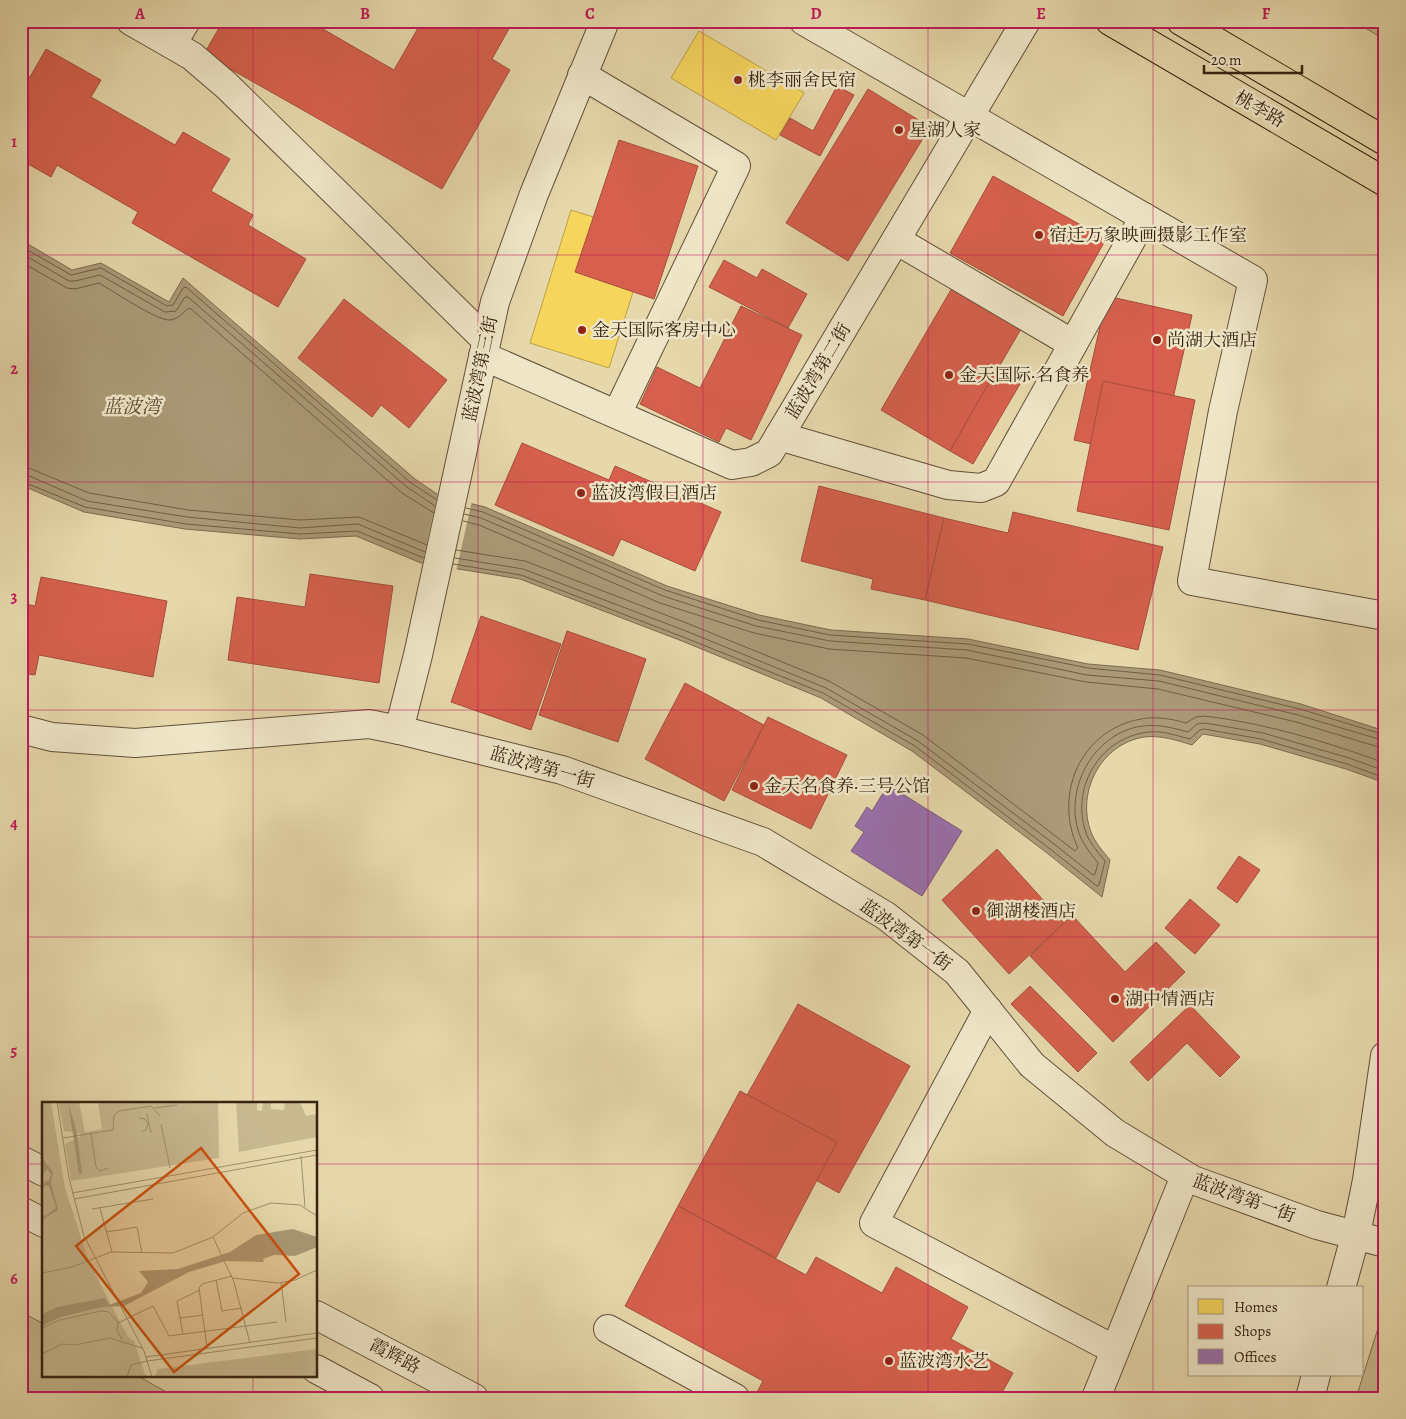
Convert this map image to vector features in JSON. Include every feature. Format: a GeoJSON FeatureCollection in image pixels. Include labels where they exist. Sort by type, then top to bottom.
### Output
{"type":"FeatureCollection","features":[{"type":"Feature","properties":{"kind":"main road","name":"桃李路"},"geometry":{"type":"LineString","coordinates":[[1110,21],[1385,182]]}},
{"type":"Feature","properties":{"kind":"main road","name":"桃李路"},"geometry":{"type":"LineString","coordinates":[[1181,21],[1385,141]]}},
{"type":"Feature","properties":{"kind":"street"},"geometry":{"type":"LineString","coordinates":[[131,21],[179,33],[192,56],[227,86],[485,348]]}},
{"type":"Feature","properties":{"kind":"street","name":"蓝波湾第三街"},"geometry":{"type":"LineString","coordinates":[[399,730],[418,655],[495,302],[534,194],[605,21]]}},
{"type":"Feature","properties":{"kind":"street"},"geometry":{"type":"LineString","coordinates":[[804,21],[1253,280],[1223,411],[1192,581],[1385,616]]}},
{"type":"Feature","properties":{"kind":"street","name":"蓝波湾第二街"},"geometry":{"type":"LineString","coordinates":[[485,348],[617,414],[732,465],[751,462],[770,453],[1026,21]]}},
{"type":"Feature","properties":{"kind":"street"},"geometry":{"type":"LineString","coordinates":[[582,75],[736,166],[617,414]]}},
{"type":"Feature","properties":{"kind":"street"},"geometry":{"type":"LineString","coordinates":[[779,436],[948,485],[981,488],[996,482],[1144,217]]}},
{"type":"Feature","properties":{"kind":"street"},"geometry":{"type":"LineString","coordinates":[[896,240],[1073,344]]}},
{"type":"Feature","properties":{"kind":"street","name":"蓝波湾第一街"},"geometry":{"type":"LineString","coordinates":[[21,729],[52,736],[136,743],[369,724],[562,770],[763,842],[886,916],[957,972],[1032,1065],[1115,1133],[1193,1180],[1318,1225],[1385,1243]]}},
{"type":"Feature","properties":{"kind":"street"},"geometry":{"type":"LineString","coordinates":[[988,1010],[874,1222],[1115,1350]]}},
{"type":"Feature","properties":{"kind":"street"},"geometry":{"type":"LineString","coordinates":[[1342,1286],[1356,1234],[1367,1180],[1385,1056]]}},
{"type":"Feature","properties":{"kind":"street"},"geometry":{"type":"LineString","coordinates":[[21,1160],[42,1171]]}},
{"type":"Feature","properties":{"kind":"street"},"geometry":{"type":"LineString","coordinates":[[1096,1398],[1185,1176]]}},
{"type":"Feature","properties":{"kind":"street"},"geometry":{"type":"LineString","coordinates":[[21,1211],[42,1222]]}},
{"type":"Feature","properties":{"kind":"street","name":"霞辉路"},"geometry":{"type":"LineString","coordinates":[[318,1316],[474,1398]]}},
{"type":"Feature","properties":{"kind":"street"},"geometry":{"type":"LineString","coordinates":[[608,1329],[735,1398]]}},
{"type":"Feature","properties":{"kind":"street"},"geometry":{"type":"LineString","coordinates":[[318,1370],[370,1398]]}},
{"type":"Feature","properties":{"kind":"street"},"geometry":{"type":"LineString","coordinates":[[1310,1398],[1316,1376]]}},
{"type":"Feature","properties":{"kind":"shaded area"},"geometry":{"type":"Polygon","coordinates":[[[1354,21],[1385,21],[1385,40],[1354,21]]]}},
{"type":"Feature","properties":{"kind":"shaded area"},"geometry":{"type":"Polygon","coordinates":[[[1385,1306],[1385,1398],[1356,1398],[1385,1306]]]}},
{"type":"Feature","properties":{"kind":"shaded area"},"geometry":{"type":"Polygon","coordinates":[[[21,1312],[42,1323],[42,1376],[138,1376],[177,1398],[21,1398],[21,1312]]]}},
{"type":"Feature","properties":{"kind":"water","name":"蓝波湾"},"geometry":{"type":"Polygon","coordinates":[[[21,240],[72,270],[101,263],[169,302],[183,278],[415,479],[440,496],[485,507],[667,586],[759,615],[831,630],[968,639],[1088,664],[1160,670],[1301,704],[1385,731],[1385,783],[1346,769],[1260,744],[1203,734],[1192,745],[1162,737],[1144,737],[1129,741],[1115,749],[1104,760],[1090,786],[1087,801],[1087,817],[1091,832],[1110,860],[1102,897],[912,751],[821,698],[682,641],[520,579],[421,563],[356,536],[300,539],[185,529],[84,512],[21,485],[21,240]]]}},
{"type":"Feature","properties":{"kind":"pier"},"geometry":{"type":"Polygon","coordinates":[[[438,492],[472,501],[456,572],[422,565],[438,492]]]}},
{"type":"Feature","properties":{"kind":"building: Homes"},"geometry":{"type":"Polygon","coordinates":[[[699,31],[804,93],[776,140],[671,78],[699,31]]]}},
{"type":"Feature","properties":{"kind":"building: Homes"},"geometry":{"type":"Polygon","coordinates":[[[571,210],[651,235],[609,368],[530,343],[571,210]]]}},
{"type":"Feature","properties":{"kind":"building: Shops"},"geometry":{"type":"Polygon","coordinates":[[[223,21],[264,21],[270,24],[271,21],[309,21],[394,70],[422,21],[501,21],[510,27],[492,59],[510,70],[442,189],[204,54],[223,21]]]}},
{"type":"Feature","properties":{"kind":"building: Shops"},"geometry":{"type":"Polygon","coordinates":[[[46,49],[101,80],[91,97],[175,145],[183,132],[230,159],[211,191],[253,215],[248,225],[306,259],[278,307],[132,223],[138,212],[57,165],[51,177],[21,160],[21,72],[30,77],[46,49]]]}},
{"type":"Feature","properties":{"kind":"building: Shops"},"geometry":{"type":"Polygon","coordinates":[[[837,86],[854,95],[820,156],[780,135],[790,118],[813,131],[837,86]]]}},
{"type":"Feature","properties":{"kind":"building: Shops"},"geometry":{"type":"Polygon","coordinates":[[[868,89],[930,127],[848,261],[786,223],[868,89]]]}},
{"type":"Feature","properties":{"kind":"building: Shops"},"geometry":{"type":"Polygon","coordinates":[[[619,140],[698,166],[654,299],[575,272],[619,140]]]}},
{"type":"Feature","properties":{"kind":"building: Shops"},"geometry":{"type":"Polygon","coordinates":[[[993,176],[1106,239],[1063,316],[950,253],[993,176]]]}},
{"type":"Feature","properties":{"kind":"building: Shops"},"geometry":{"type":"Polygon","coordinates":[[[724,260],[757,278],[762,269],[807,294],[788,328],[709,287],[724,260]]]}},
{"type":"Feature","properties":{"kind":"building: Shops"},"geometry":{"type":"Polygon","coordinates":[[[952,288],[1021,329],[950,451],[881,410],[952,288]]]}},
{"type":"Feature","properties":{"kind":"building: Shops"},"geometry":{"type":"Polygon","coordinates":[[[1107,296],[1192,315],[1159,460],[1074,440],[1107,296]]]}},
{"type":"Feature","properties":{"kind":"building: Shops"},"geometry":{"type":"Polygon","coordinates":[[[344,299],[447,380],[409,428],[381,405],[372,417],[298,358],[344,299]]]}},
{"type":"Feature","properties":{"kind":"building: Shops"},"geometry":{"type":"Polygon","coordinates":[[[741,306],[802,335],[751,440],[726,428],[719,442],[640,404],[657,367],[700,388],[741,306]]]}},
{"type":"Feature","properties":{"kind":"building: Shops"},"geometry":{"type":"Polygon","coordinates":[[[996,370],[1020,384],[973,464],[950,451],[996,370]]]}},
{"type":"Feature","properties":{"kind":"building: Shops"},"geometry":{"type":"Polygon","coordinates":[[[1103,381],[1195,400],[1169,530],[1077,511],[1103,381]]]}},
{"type":"Feature","properties":{"kind":"building: Shops"},"geometry":{"type":"Polygon","coordinates":[[[522,443],[609,480],[615,466],[721,512],[695,571],[621,539],[613,556],[495,505],[522,443]]]}},
{"type":"Feature","properties":{"kind":"building: Shops"},"geometry":{"type":"Polygon","coordinates":[[[819,486],[944,518],[925,600],[871,589],[873,579],[801,561],[819,486]]]}},
{"type":"Feature","properties":{"kind":"building: Shops"},"geometry":{"type":"Polygon","coordinates":[[[1013,512],[1163,547],[1138,650],[925,600],[944,518],[1008,533],[1013,512]]]}},
{"type":"Feature","properties":{"kind":"building: Shops"},"geometry":{"type":"Polygon","coordinates":[[[310,574],[393,586],[379,683],[228,660],[237,597],[305,607],[310,574]]]}},
{"type":"Feature","properties":{"kind":"building: Shops"},"geometry":{"type":"Polygon","coordinates":[[[41,577],[167,601],[153,677],[39,655],[35,675],[21,673],[21,603],[35,606],[41,577]]]}},
{"type":"Feature","properties":{"kind":"building: Shops"},"geometry":{"type":"Polygon","coordinates":[[[481,616],[561,644],[531,730],[451,702],[481,616]]]}},
{"type":"Feature","properties":{"kind":"building: Shops"},"geometry":{"type":"Polygon","coordinates":[[[567,631],[646,659],[618,742],[539,715],[567,631]]]}},
{"type":"Feature","properties":{"kind":"building: Shops"},"geometry":{"type":"Polygon","coordinates":[[[685,683],[764,725],[724,801],[645,759],[685,683]]]}},
{"type":"Feature","properties":{"kind":"building: Shops"},"geometry":{"type":"Polygon","coordinates":[[[768,717],[847,755],[811,829],[732,790],[768,717]]]}},
{"type":"Feature","properties":{"kind":"building: Shops"},"geometry":{"type":"Polygon","coordinates":[[[997,849],[1064,923],[1009,974],[942,900],[997,849]]]}},
{"type":"Feature","properties":{"kind":"building: Shops"},"geometry":{"type":"Polygon","coordinates":[[[1239,856],[1260,870],[1237,903],[1217,888],[1239,856]]]}},
{"type":"Feature","properties":{"kind":"building: Shops"},"geometry":{"type":"Polygon","coordinates":[[[1190,899],[1220,925],[1195,954],[1165,928],[1190,899]]]}},
{"type":"Feature","properties":{"kind":"building: Shops"},"geometry":{"type":"Polygon","coordinates":[[[1072,915],[1125,972],[1156,942],[1185,972],[1113,1042],[1030,956],[1072,915]]]}},
{"type":"Feature","properties":{"kind":"building: Shops"},"geometry":{"type":"Polygon","coordinates":[[[1030,986],[1097,1053],[1078,1072],[1011,1004],[1030,986]]]}},
{"type":"Feature","properties":{"kind":"building: Shops"},"geometry":{"type":"Polygon","coordinates":[[[798,1004],[910,1066],[839,1193],[727,1131],[798,1004]]]}},
{"type":"Feature","properties":{"kind":"building: Shops"},"geometry":{"type":"Polygon","coordinates":[[[1190,1005],[1240,1057],[1220,1077],[1187,1043],[1148,1081],[1130,1062],[1190,1005]]]}},
{"type":"Feature","properties":{"kind":"building: Shops"},"geometry":{"type":"Polygon","coordinates":[[[740,1091],[837,1142],[776,1258],[678,1206],[740,1091]]]}},
{"type":"Feature","properties":{"kind":"building: Shops"},"geometry":{"type":"Polygon","coordinates":[[[678,1206],[806,1275],[816,1257],[882,1293],[896,1267],[968,1307],[951,1339],[1013,1373],[999,1398],[763,1398],[756,1394],[763,1381],[625,1306],[678,1206]]]}},
{"type":"Feature","properties":{"kind":"building: Offices"},"geometry":{"type":"Polygon","coordinates":[[[888,785],[962,831],[922,896],[851,851],[864,832],[855,826],[867,807],[872,811],[888,785]]]}},
{"type":"Feature","properties":{"kind":"place","name":"桃李丽舍民宿"},"geometry":{"type":"Point","coordinates":[738,80]}},
{"type":"Feature","properties":{"kind":"place","name":"星湖人家"},"geometry":{"type":"Point","coordinates":[899,130]}},
{"type":"Feature","properties":{"kind":"place","name":"宿迁万象映画摄影工作室"},"geometry":{"type":"Point","coordinates":[1039,235]}},
{"type":"Feature","properties":{"kind":"place","name":"金天国际客房中心"},"geometry":{"type":"Point","coordinates":[582,330]}},
{"type":"Feature","properties":{"kind":"place","name":"尚湖大酒店"},"geometry":{"type":"Point","coordinates":[1157,340]}},
{"type":"Feature","properties":{"kind":"place","name":"金天国际·名食养"},"geometry":{"type":"Point","coordinates":[949,375]}},
{"type":"Feature","properties":{"kind":"place","name":"蓝波湾假日酒店"},"geometry":{"type":"Point","coordinates":[581,493]}},
{"type":"Feature","properties":{"kind":"place","name":"金天名食养·三号公馆"},"geometry":{"type":"Point","coordinates":[754,786]}},
{"type":"Feature","properties":{"kind":"place","name":"御湖楼酒店"},"geometry":{"type":"Point","coordinates":[976,911]}},
{"type":"Feature","properties":{"kind":"place","name":"湖中情酒店"},"geometry":{"type":"Point","coordinates":[1115,999]}},
{"type":"Feature","properties":{"kind":"place","name":"蓝波湾水艺"},"geometry":{"type":"Point","coordinates":[889,1361]}}]}
